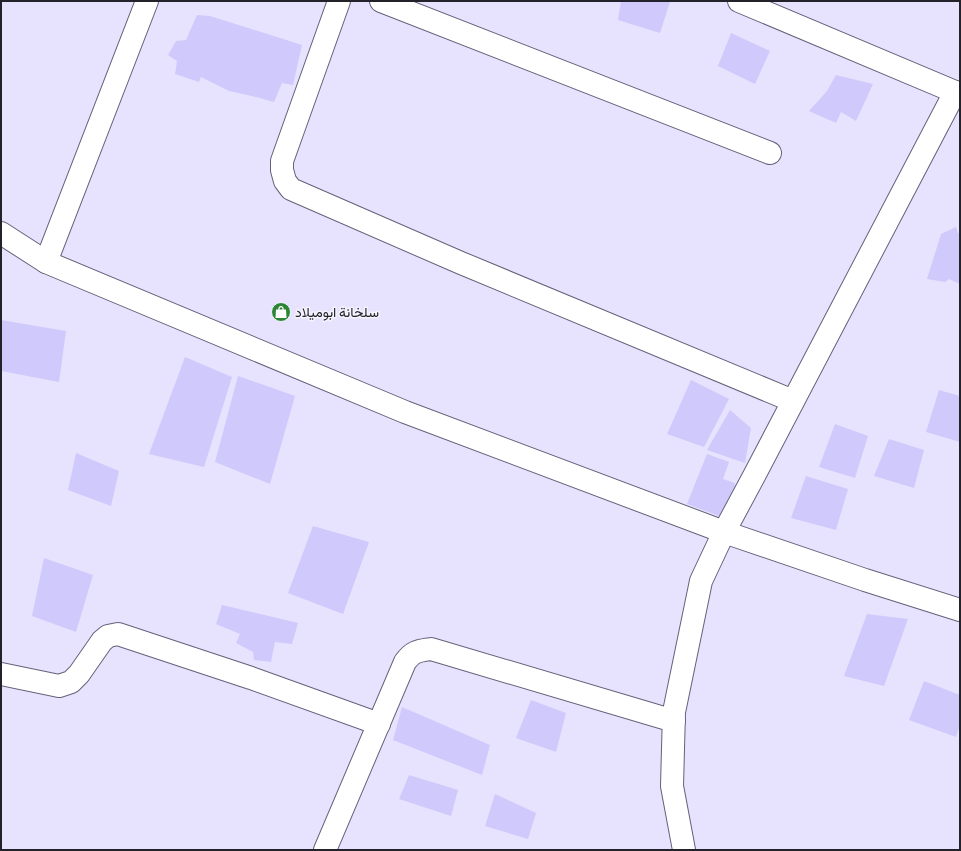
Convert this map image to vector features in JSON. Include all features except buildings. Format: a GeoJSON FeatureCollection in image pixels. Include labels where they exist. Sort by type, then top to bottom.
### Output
{"type":"FeatureCollection","features":[{"type":"Feature","properties":{"kind":"street"},"geometry":{"type":"LineString","coordinates":[[46,262],[147,1]]}},
{"type":"Feature","properties":{"kind":"street"},"geometry":{"type":"LineString","coordinates":[[339,1],[282,161],[282,170],[285,181],[292,189],[468,267],[793,401]]}},
{"type":"Feature","properties":{"kind":"street"},"geometry":{"type":"LineString","coordinates":[[381,1],[770,153]]}},
{"type":"Feature","properties":{"kind":"street"},"geometry":{"type":"LineString","coordinates":[[684,850],[672,786],[674,712],[701,581],[724,532],[957,93],[776,8],[739,1]]}},
{"type":"Feature","properties":{"kind":"street"},"geometry":{"type":"LineString","coordinates":[[1,233],[46,262],[406,412],[724,532],[865,580],[960,610]]}},
{"type":"Feature","properties":{"kind":"street"},"geometry":{"type":"LineString","coordinates":[[1,674],[59,686],[71,682],[80,674],[102,641],[108,636],[118,634],[251,678],[379,724]]}},
{"type":"Feature","properties":{"kind":"street"},"geometry":{"type":"LineString","coordinates":[[325,850],[405,662],[411,654],[418,651],[430,649],[674,721]]}},
{"type":"Feature","properties":{"kind":"place","name":"سلخانة ابوميلاد"},"geometry":{"type":"Point","coordinates":[281,312]}}]}
